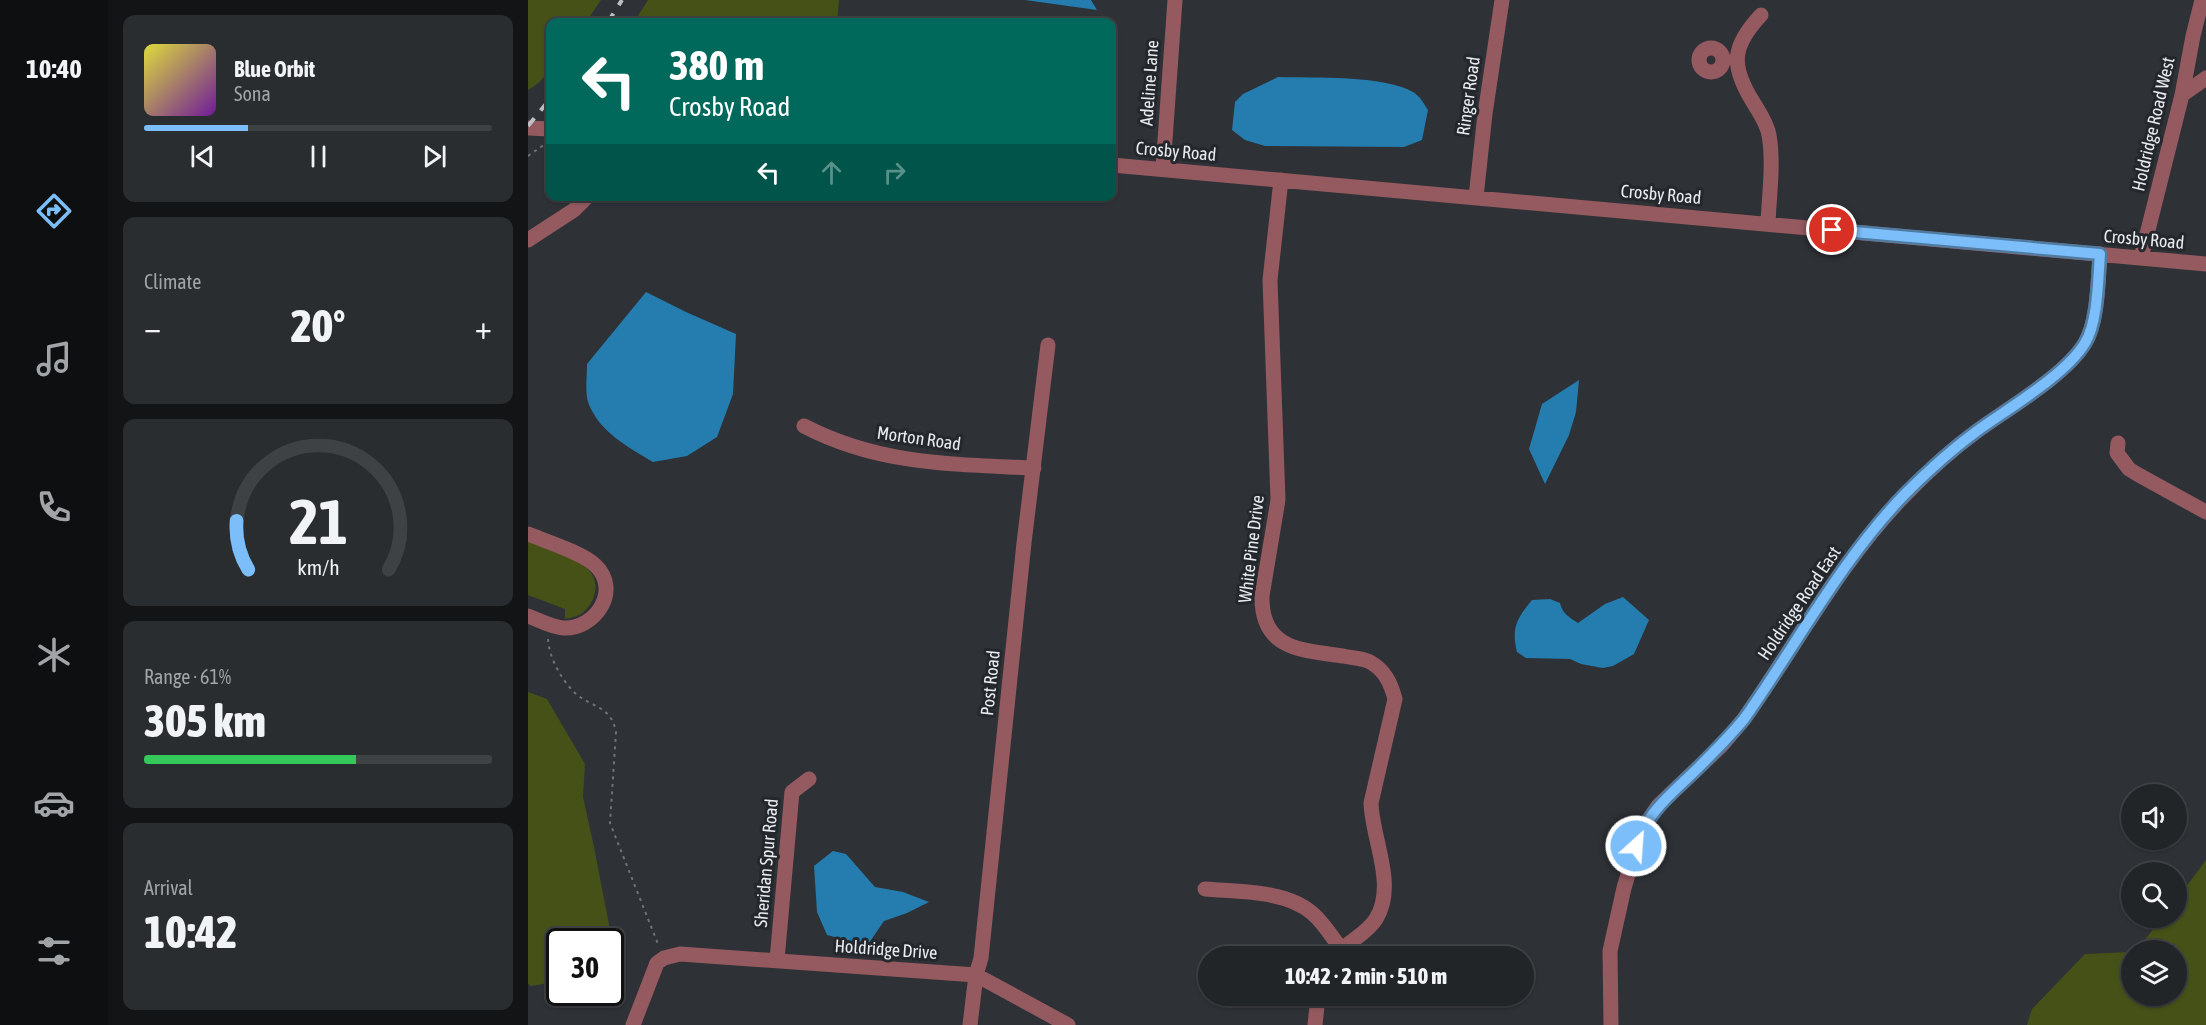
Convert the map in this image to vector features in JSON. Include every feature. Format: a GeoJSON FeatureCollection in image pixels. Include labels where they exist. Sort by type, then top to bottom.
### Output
{"type":"FeatureCollection","features":[{"type":"Feature","properties":{"kind":"street","name":"Adeline Lane"},"geometry":{"type":"LineString","coordinates":[[1162,168],[1175,0]]}},
{"type":"Feature","properties":{"kind":"street","name":"Ringer Road"},"geometry":{"type":"LineString","coordinates":[[1476,197],[1485,114],[1502,0]]}},
{"type":"Feature","properties":{"kind":"street","name":"Holdridge Road West"},"geometry":{"type":"LineString","coordinates":[[2141,258],[2182,95],[2202,0]]}},
{"type":"Feature","properties":{"kind":"street"},"geometry":{"type":"LineString","coordinates":[[1761,15],[1746,32],[1730,61],[1769,134],[1771,155],[1768,224]]}},
{"type":"Feature","properties":{"kind":"street"},"geometry":{"type":"LineString","coordinates":[[2193,36],[2206,48]]}},
{"type":"Feature","properties":{"kind":"street"},"geometry":{"type":"LineString","coordinates":[[2182,95],[2206,78]]}},
{"type":"Feature","properties":{"kind":"street"},"geometry":{"type":"LineString","coordinates":[[528,128],[546,129]]}},
{"type":"Feature","properties":{"kind":"street","name":"Crosby Road"},"geometry":{"type":"LineString","coordinates":[[1116,165],[2206,264]]}},
{"type":"Feature","properties":{"kind":"street","name":"White Pine Drive"},"geometry":{"type":"LineString","coordinates":[[1281,180],[1270,280],[1278,500],[1262,596],[1262,611],[1267,625],[1287,646],[1369,662],[1382,671],[1391,684],[1395,699],[1371,803],[1383,875],[1382,905],[1376,919],[1365,932],[1347,946]]}},
{"type":"Feature","properties":{"kind":"street"},"geometry":{"type":"LineString","coordinates":[[528,240],[574,210],[583,201]]}},
{"type":"Feature","properties":{"kind":"street","name":"Holdridge Road East"},"geometry":{"type":"LineString","coordinates":[[1611,1025],[1610,951],[1624,888],[1641,831],[1658,806],[1722,745],[1744,719],[1860,547],[1883,518],[1933,468],[1974,433],[2037,388],[2074,358],[2086,342],[2091,327],[2100,254]]}},
{"type":"Feature","properties":{"kind":"street","name":"Post Road"},"geometry":{"type":"LineString","coordinates":[[970,1025],[982,946],[1022,555],[1048,345]]}},
{"type":"Feature","properties":{"kind":"street","name":"Morton Road"},"geometry":{"type":"LineString","coordinates":[[804,426],[843,444],[882,455],[934,463],[1034,468]]}},
{"type":"Feature","properties":{"kind":"street"},"geometry":{"type":"LineString","coordinates":[[2118,442],[2117,453],[2129,469],[2206,512]]}},
{"type":"Feature","properties":{"kind":"street"},"geometry":{"type":"LineString","coordinates":[[528,534],[595,564],[607,585],[606,596],[597,613],[578,627],[562,628],[528,615]]}},
{"type":"Feature","properties":{"kind":"street","name":"Sheridan Spur Road"},"geometry":{"type":"LineString","coordinates":[[777,960],[792,792],[809,779]]}},
{"type":"Feature","properties":{"kind":"street"},"geometry":{"type":"LineString","coordinates":[[1205,889],[1279,897],[1301,904],[1314,914],[1334,946]]}},
{"type":"Feature","properties":{"kind":"street","name":"Holdridge Drive"},"geometry":{"type":"LineString","coordinates":[[664,958],[688,954],[976,975],[1068,1025]]}},
{"type":"Feature","properties":{"kind":"street"},"geometry":{"type":"LineString","coordinates":[[633,1025],[652,972],[657,963],[664,958]]}},
{"type":"Feature","properties":{"kind":"street"},"geometry":{"type":"LineString","coordinates":[[1315,1025],[1317,1006]]}},
{"type":"Feature","properties":{"kind":"path"},"geometry":{"type":"LineString","coordinates":[[528,156],[546,144]]}},
{"type":"Feature","properties":{"kind":"path"},"geometry":{"type":"LineString","coordinates":[[547,636],[548,646],[565,682],[577,695],[606,712],[614,723],[616,732],[610,823],[664,958]]}},
{"type":"Feature","properties":{"kind":"green space"},"geometry":{"type":"Polygon","coordinates":[[[528,0],[601,0],[589,18],[546,18],[546,74],[528,90],[528,0]]]}},
{"type":"Feature","properties":{"kind":"green space"},"geometry":{"type":"Polygon","coordinates":[[[648,0],[839,0],[837,18],[637,18],[648,0]]]}},
{"type":"Feature","properties":{"kind":"green space"},"geometry":{"type":"Polygon","coordinates":[[[528,542],[576,560],[593,575],[596,586],[593,599],[582,613],[565,619],[565,609],[528,595],[528,542]]]}},
{"type":"Feature","properties":{"kind":"green space"},"geometry":{"type":"Polygon","coordinates":[[[528,692],[547,699],[585,764],[583,797],[610,928],[546,928],[546,983],[531,986],[528,984],[528,692]]]}},
{"type":"Feature","properties":{"kind":"green space"},"geometry":{"type":"Polygon","coordinates":[[[2206,860],[2206,1025],[2027,1025],[2032,1009],[2085,954],[2121,952],[2121,1006],[2187,1006],[2187,940],[2145,940],[2154,928],[2187,928],[2187,886],[2206,860]]]}},
{"type":"Feature","properties":{"kind":"water"},"geometry":{"type":"Polygon","coordinates":[[[1025,0],[1091,0],[1097,10],[1025,0]]]}},
{"type":"Feature","properties":{"kind":"water"},"geometry":{"type":"Polygon","coordinates":[[[1278,77],[1367,80],[1413,92],[1428,110],[1422,140],[1404,147],[1265,146],[1245,140],[1232,130],[1235,102],[1243,94],[1278,77]]]}},
{"type":"Feature","properties":{"kind":"water"},"geometry":{"type":"Polygon","coordinates":[[[646,292],[736,334],[733,394],[717,437],[687,456],[653,462],[615,438],[599,422],[588,402],[586,388],[587,364],[646,292]]]}},
{"type":"Feature","properties":{"kind":"water"},"geometry":{"type":"Polygon","coordinates":[[[1579,380],[1576,412],[1569,435],[1545,484],[1529,449],[1542,404],[1579,380]]]}},
{"type":"Feature","properties":{"kind":"water"},"geometry":{"type":"Polygon","coordinates":[[[1623,597],[1649,620],[1634,654],[1613,666],[1603,668],[1581,664],[1570,659],[1526,658],[1517,652],[1515,630],[1522,612],[1532,600],[1550,599],[1560,603],[1564,612],[1578,623],[1605,604],[1623,597]]]}},
{"type":"Feature","properties":{"kind":"water"},"geometry":{"type":"Polygon","coordinates":[[[833,851],[846,854],[875,887],[903,892],[929,902],[884,921],[869,943],[862,944],[827,935],[817,912],[814,866],[833,851]]]}},
{"type":"Feature","properties":{"kind":"railway"},"geometry":{"type":"LineString","coordinates":[[611,18],[622,0]]}},
{"type":"Feature","properties":{"kind":"railway"},"geometry":{"type":"LineString","coordinates":[[528,126],[546,104]]}},
{"type":"Feature","properties":{"kind":"route"},"geometry":{"type":"LineString","coordinates":[[1636,846],[1641,831],[1658,806],[1722,745],[1744,719],[1860,547],[1883,518],[1933,468],[1974,433],[2037,388],[2074,358],[2086,342],[2091,327],[2100,254],[1832,230]]}}]}
